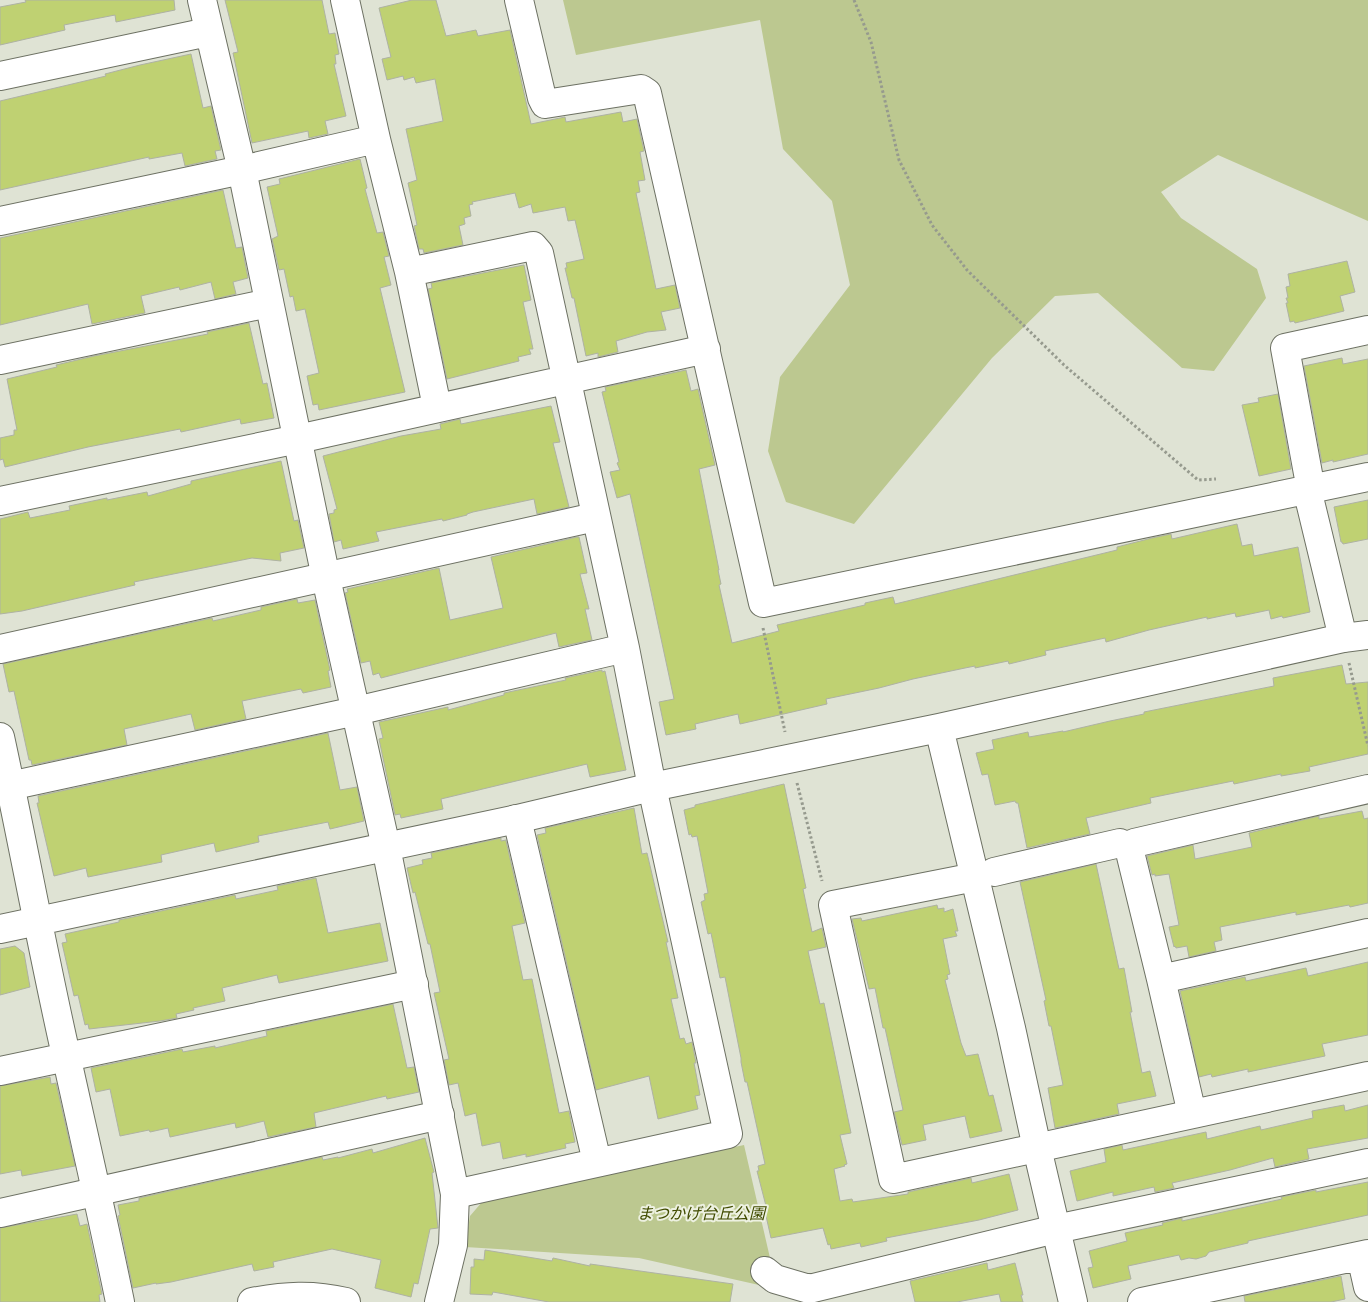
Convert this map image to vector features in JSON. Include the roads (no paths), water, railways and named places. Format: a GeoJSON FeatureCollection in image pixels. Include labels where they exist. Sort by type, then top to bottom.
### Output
{"type":"FeatureCollection","features":[{"type":"Feature","properties":{"kind":"street"},"geometry":{"type":"LineString","coordinates":[[202,0],[242,170],[326,578],[386,847],[455,1194],[453,1245],[439,1302]]}},
{"type":"Feature","properties":{"kind":"street"},"geometry":{"type":"LineString","coordinates":[[345,0],[376,140],[409,272],[436,408]]}},
{"type":"Feature","properties":{"kind":"street"},"geometry":{"type":"LineString","coordinates":[[519,0],[545,104],[641,89],[647,93],[764,603],[1368,477]]}},
{"type":"Feature","properties":{"kind":"street"},"geometry":{"type":"LineString","coordinates":[[0,76],[208,32]]}},
{"type":"Feature","properties":{"kind":"street"},"geometry":{"type":"LineString","coordinates":[[0,221],[376,140]]}},
{"type":"Feature","properties":{"kind":"street"},"geometry":{"type":"LineString","coordinates":[[409,272],[532,246],[539,252],[595,517],[625,648],[652,787],[728,1134],[455,1194]]}},
{"type":"Feature","properties":{"kind":"street"},"geometry":{"type":"LineString","coordinates":[[0,360],[269,303]]}},
{"type":"Feature","properties":{"kind":"street"},"geometry":{"type":"LineString","coordinates":[[0,929],[517,819],[652,787],[1353,643],[1307,490],[1309,479],[1285,348],[1368,330]]}},
{"type":"Feature","properties":{"kind":"street"},"geometry":{"type":"LineString","coordinates":[[0,501],[298,439],[706,349]]}},
{"type":"Feature","properties":{"kind":"street"},"geometry":{"type":"LineString","coordinates":[[0,649],[595,517]]}},
{"type":"Feature","properties":{"kind":"street"},"geometry":{"type":"LineString","coordinates":[[5,786],[356,711],[625,648]]}},
{"type":"Feature","properties":{"kind":"street"},"geometry":{"type":"LineString","coordinates":[[939,728],[984,874],[1011,1028],[1073,1302]]}},
{"type":"Feature","properties":{"kind":"street"},"geometry":{"type":"LineString","coordinates":[[0,737],[5,786],[98,1192],[120,1302]]}},
{"type":"Feature","properties":{"kind":"street"},"geometry":{"type":"LineString","coordinates":[[1129,848],[1134,843],[1368,789]]}},
{"type":"Feature","properties":{"kind":"street"},"geometry":{"type":"LineString","coordinates":[[517,819],[597,1162]]}},
{"type":"Feature","properties":{"kind":"street"},"geometry":{"type":"LineString","coordinates":[[1192,1114],[1129,848],[1120,843],[984,874],[833,905],[893,1179],[1368,1076]]}},
{"type":"Feature","properties":{"kind":"street"},"geometry":{"type":"LineString","coordinates":[[1161,979],[1368,933]]}},
{"type":"Feature","properties":{"kind":"street"},"geometry":{"type":"LineString","coordinates":[[0,1072],[414,984]]}},
{"type":"Feature","properties":{"kind":"street"},"geometry":{"type":"LineString","coordinates":[[0,1213],[440,1116]]}},
{"type":"Feature","properties":{"kind":"street"},"geometry":{"type":"LineString","coordinates":[[765,1271],[775,1280],[809,1289],[1056,1229],[1368,1163]]}},
{"type":"Feature","properties":{"kind":"street"},"geometry":{"type":"LineString","coordinates":[[1142,1302],[1227,1294],[1365,1255],[1368,1287]]}},
{"type":"Feature","properties":{"kind":"street"},"geometry":{"type":"LineString","coordinates":[[252,1302],[297,1296],[324,1297],[346,1302]]}},
{"type":"Feature","properties":{"kind":"park label","name":"まつかげ台丘公園"},"geometry":{"type":"Point","coordinates":[701,1213]}}]}
